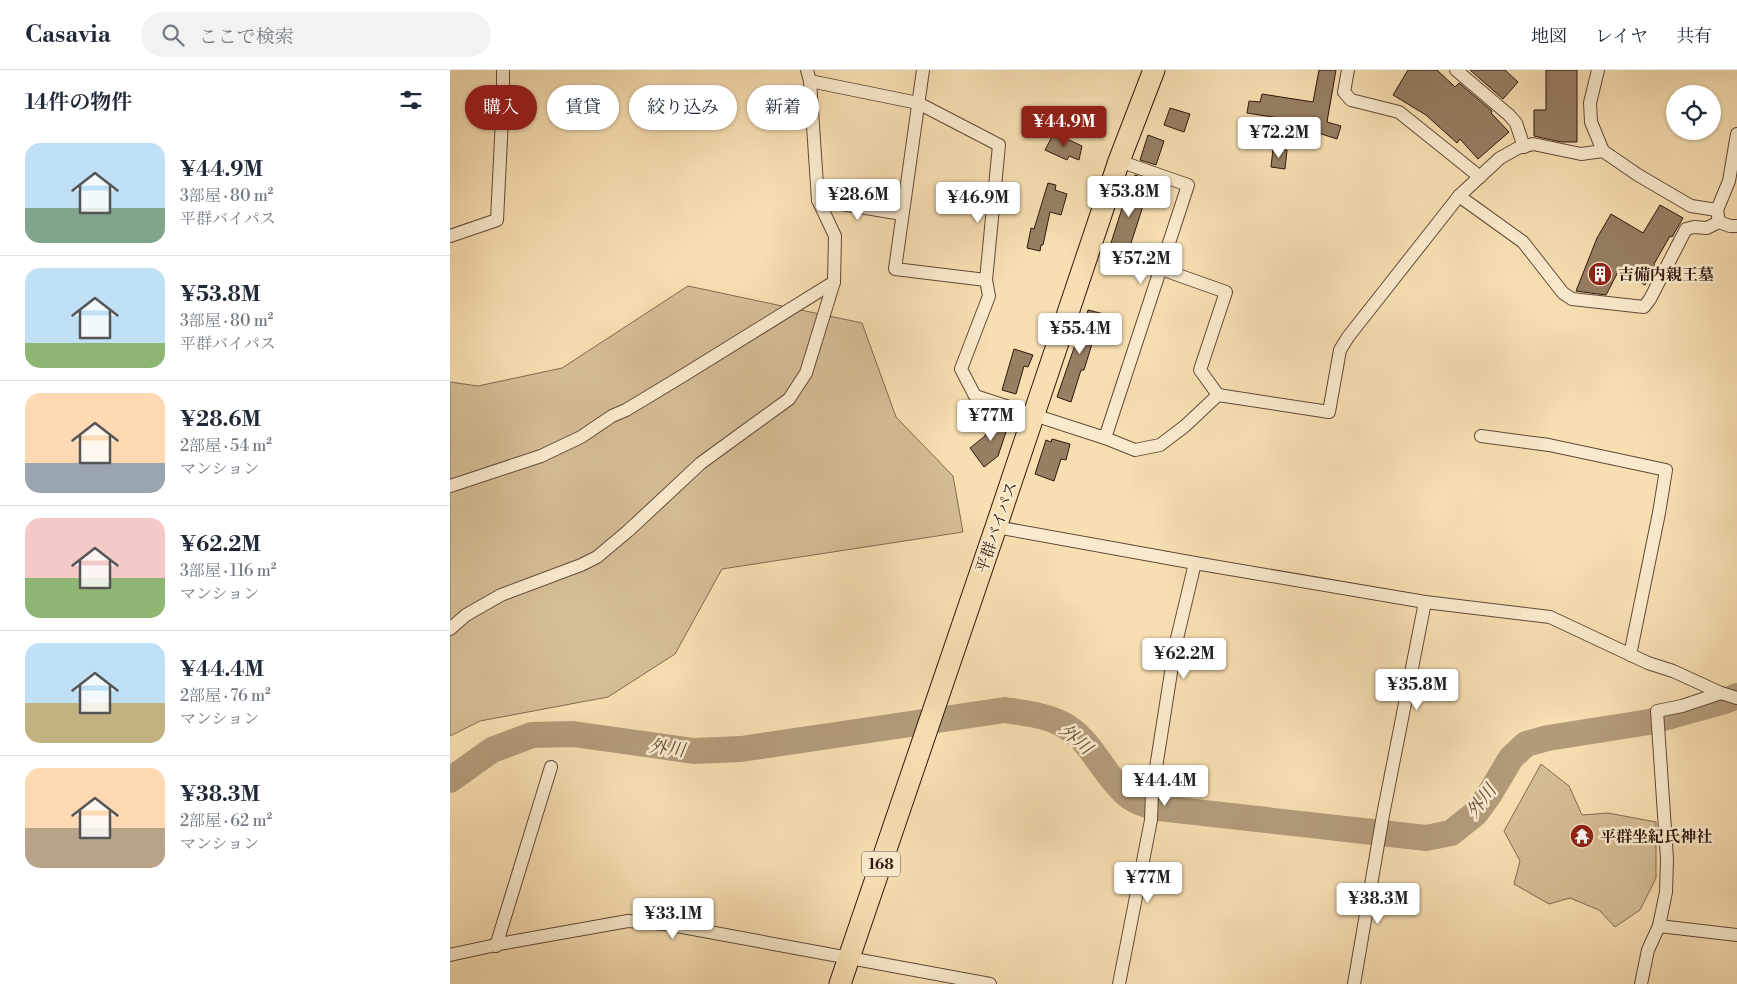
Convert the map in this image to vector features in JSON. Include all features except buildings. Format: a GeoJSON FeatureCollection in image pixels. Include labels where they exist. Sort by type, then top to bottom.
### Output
{"type":"FeatureCollection","features":[{"type":"Feature","properties":{"kind":"highway","name":"平群バイパス"},"geometry":{"type":"LineString","coordinates":[[840,984],[923,744],[1119,161],[1154,70]]}},
{"type":"Feature","properties":{"kind":"street"},"geometry":{"type":"LineString","coordinates":[[450,236],[497,220],[503,70]]}},
{"type":"Feature","properties":{"kind":"street"},"geometry":{"type":"LineString","coordinates":[[923,70],[895,269],[986,280]]}},
{"type":"Feature","properties":{"kind":"street"},"geometry":{"type":"LineString","coordinates":[[1348,70],[1344,92],[1351,100],[1399,112],[1480,177]]}},
{"type":"Feature","properties":{"kind":"street"},"geometry":{"type":"LineString","coordinates":[[1456,70],[1516,123],[1524,147]]}},
{"type":"Feature","properties":{"kind":"street"},"geometry":{"type":"LineString","coordinates":[[1598,70],[1590,103],[1591,122],[1603,151],[1638,175],[1692,206],[1718,216],[1730,226],[1737,226]]}},
{"type":"Feature","properties":{"kind":"street"},"geometry":{"type":"LineString","coordinates":[[450,629],[466,615],[501,595],[581,565],[597,557],[701,463],[789,399],[806,373],[834,282],[835,236],[818,200],[808,75],[918,103],[999,145],[986,280],[989,296],[962,369],[975,396],[1106,438],[1135,450],[1160,445],[1185,426],[1218,395]]}},
{"type":"Feature","properties":{"kind":"street"},"geometry":{"type":"LineString","coordinates":[[1459,196],[1523,242],[1563,293],[1572,299],[1644,306],[1650,299],[1686,230],[1694,226],[1707,228],[1718,216],[1729,181],[1737,134]]}},
{"type":"Feature","properties":{"kind":"street"},"geometry":{"type":"LineString","coordinates":[[1161,269],[1226,292],[1200,370],[1218,395],[1329,412],[1340,350],[1348,336],[1459,196],[1500,158],[1518,148],[1533,144],[1581,154],[1603,151]]}},
{"type":"Feature","properties":{"kind":"street"},"geometry":{"type":"LineString","coordinates":[[1106,438],[1188,185],[1119,161]]}},
{"type":"Feature","properties":{"kind":"street"},"geometry":{"type":"LineString","coordinates":[[818,200],[902,214]]}},
{"type":"Feature","properties":{"kind":"street"},"geometry":{"type":"LineString","coordinates":[[450,486],[541,456],[581,436],[834,282]]}},
{"type":"Feature","properties":{"kind":"street"},"geometry":{"type":"LineString","coordinates":[[1481,436],[1549,445],[1666,470],[1630,655]]}},
{"type":"Feature","properties":{"kind":"street"},"geometry":{"type":"LineString","coordinates":[[996,527],[1425,602],[1550,617],[1648,663],[1673,671],[1728,695]]}},
{"type":"Feature","properties":{"kind":"street"},"geometry":{"type":"LineString","coordinates":[[1119,984],[1151,820],[1152,794],[1175,647],[1195,563]]}},
{"type":"Feature","properties":{"kind":"street"},"geometry":{"type":"LineString","coordinates":[[1354,984],[1383,815],[1425,602]]}},
{"type":"Feature","properties":{"kind":"street"},"geometry":{"type":"LineString","coordinates":[[1641,984],[1648,950],[1659,926],[1666,892],[1667,859],[1656,710],[1728,695]]}},
{"type":"Feature","properties":{"kind":"street"},"geometry":{"type":"LineString","coordinates":[[496,946],[552,767]]}},
{"type":"Feature","properties":{"kind":"street"},"geometry":{"type":"LineString","coordinates":[[450,955],[628,921],[666,924],[990,984]]}},
{"type":"Feature","properties":{"kind":"street"},"geometry":{"type":"LineString","coordinates":[[1659,926],[1737,935]]}},
{"type":"Feature","properties":{"kind":"shaded area"},"geometry":{"type":"Polygon","coordinates":[[[688,286],[862,323],[896,417],[953,476],[963,532],[722,569],[675,654],[608,697],[480,721],[450,736],[450,382],[478,386],[562,368],[688,286]]]}},
{"type":"Feature","properties":{"kind":"shaded area"},"geometry":{"type":"Polygon","coordinates":[[[1541,764],[1569,786],[1582,815],[1608,813],[1656,822],[1656,878],[1640,910],[1615,927],[1599,910],[1570,898],[1549,904],[1514,884],[1520,861],[1504,831],[1541,764]]]}},
{"type":"Feature","properties":{"kind":"waterway","name":"外川"},"geometry":{"type":"LineString","coordinates":[[450,780],[492,750],[532,735],[573,734],[694,751],[741,749],[1005,710],[1048,718],[1072,730],[1088,746],[1116,784],[1136,801],[1145,804],[1159,808],[1426,838],[1451,833],[1476,813],[1511,758],[1526,744],[1548,738],[1649,722],[1737,696]]}},
{"type":"Feature","properties":{"kind":"place","name":"吉備内親王墓"},"geometry":{"type":"Point","coordinates":[1600,274]}},
{"type":"Feature","properties":{"kind":"place","name":"平群坐紀氏神社"},"geometry":{"type":"Point","coordinates":[1582,836]}}]}
